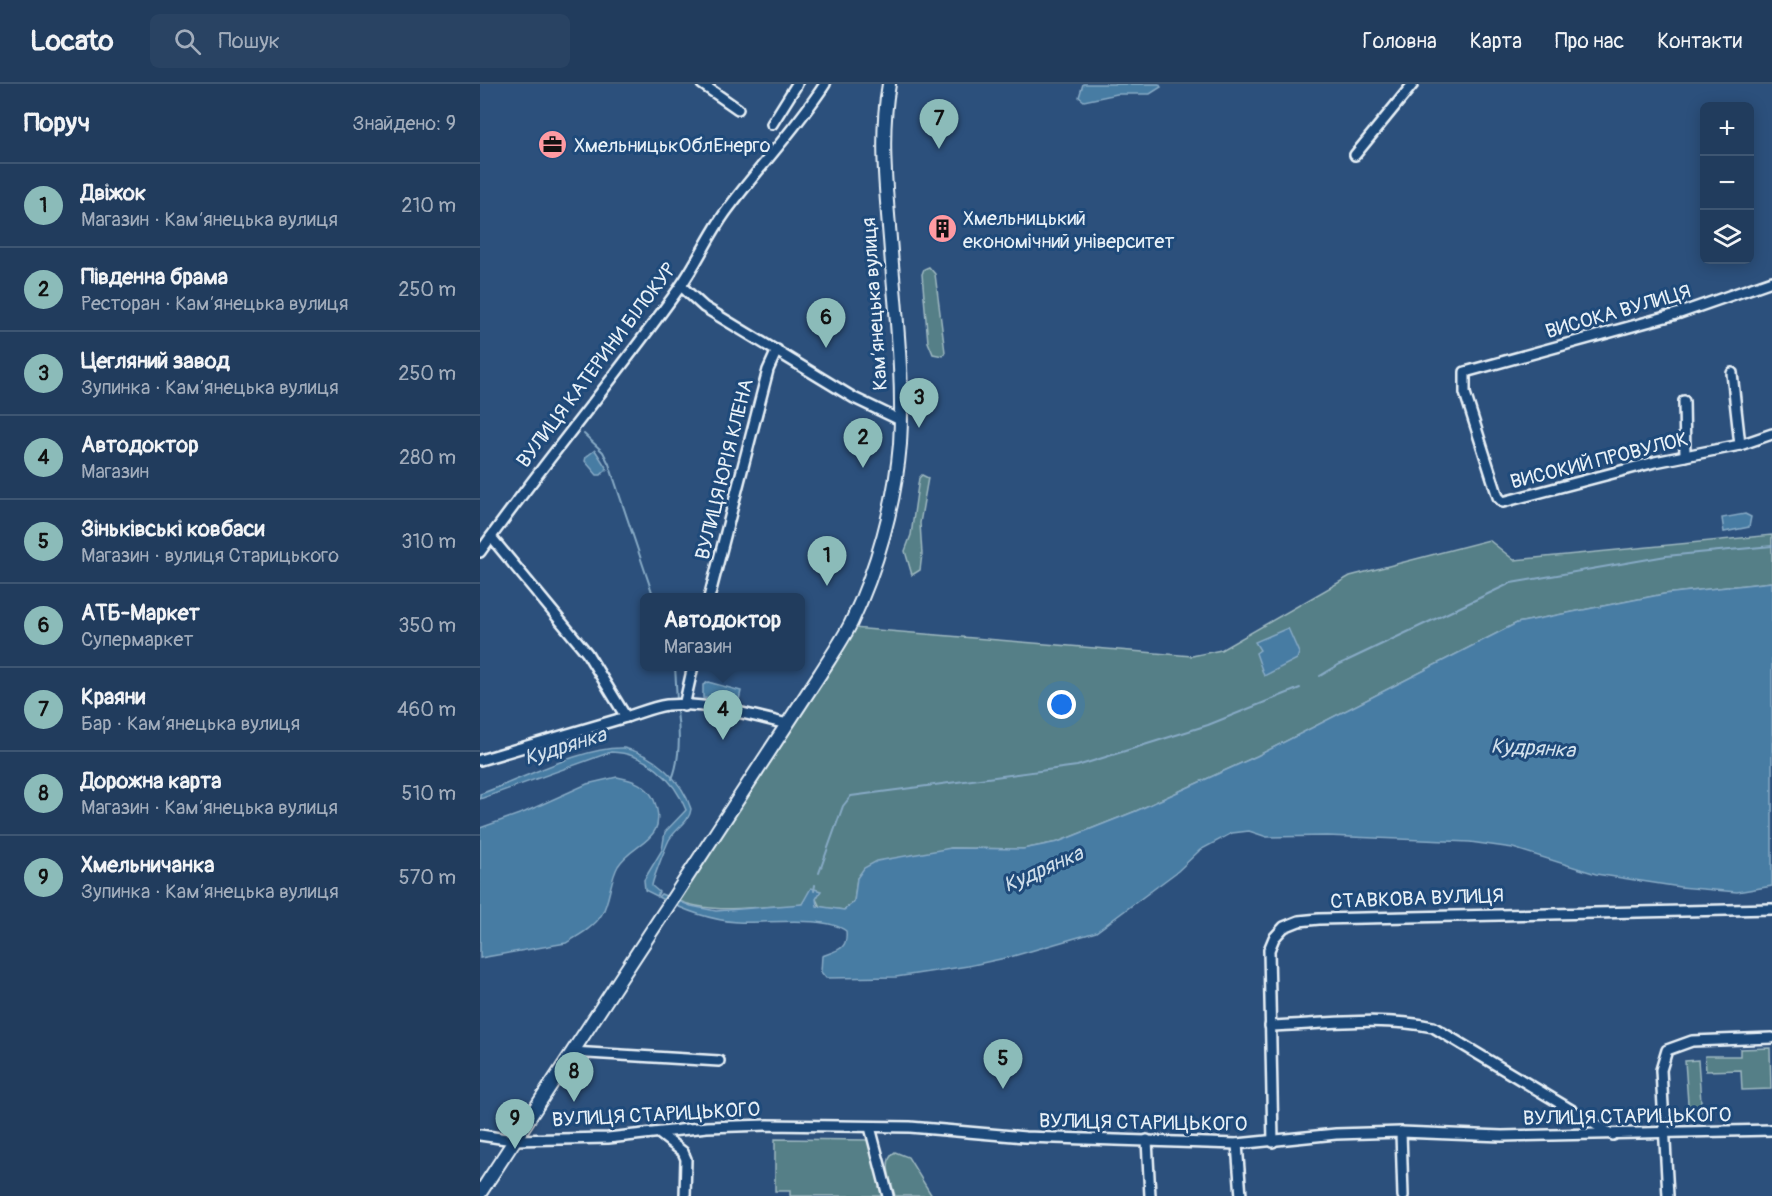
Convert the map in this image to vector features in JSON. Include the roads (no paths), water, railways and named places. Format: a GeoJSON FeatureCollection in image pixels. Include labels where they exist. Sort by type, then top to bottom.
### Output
{"type":"FeatureCollection","features":[{"type":"Feature","properties":{"kind":"main road","name":"Камʼянецька вулиця"},"geometry":{"type":"LineString","coordinates":[[572,1052],[850,626],[869,575],[890,510],[897,472],[900,420],[884,159],[884,108],[889,84]]}},
{"type":"Feature","properties":{"kind":"main road"},"geometry":{"type":"LineString","coordinates":[[480,1193],[572,1052]]}},
{"type":"Feature","properties":{"kind":"street"},"geometry":{"type":"LineString","coordinates":[[702,84],[738,109]]}},
{"type":"Feature","properties":{"kind":"street"},"geometry":{"type":"LineString","coordinates":[[772,124],[797,84]]}},
{"type":"Feature","properties":{"kind":"street","name":"ВУЛИЦЯ КАТЕРИНИ БІЛОКУР"},"geometry":{"type":"LineString","coordinates":[[480,552],[681,286],[707,238],[753,175],[806,114],[825,84]]}},
{"type":"Feature","properties":{"kind":"street"},"geometry":{"type":"LineString","coordinates":[[1355,155],[1413,84]]}},
{"type":"Feature","properties":{"kind":"street","name":"ВИСОКА ВУЛИЦЯ"},"geometry":{"type":"LineString","coordinates":[[1472,370],[1680,313],[1772,280]]}},
{"type":"Feature","properties":{"kind":"street"},"geometry":{"type":"LineString","coordinates":[[681,286],[705,307],[854,398],[900,420]]}},
{"type":"Feature","properties":{"kind":"street","name":"ВУЛИЦЯ ЮРІЯ КЛЕНА"},"geometry":{"type":"LineString","coordinates":[[710,593],[768,370],[777,350]]}},
{"type":"Feature","properties":{"kind":"street","name":"ВИСОКИЙ ПРОВУЛОК"},"geometry":{"type":"LineString","coordinates":[[1472,370],[1465,372],[1465,393],[1498,497],[1503,502],[1685,456],[1740,445],[1772,434]]}},
{"type":"Feature","properties":{"kind":"street"},"geometry":{"type":"LineString","coordinates":[[1732,373],[1740,445]]}},
{"type":"Feature","properties":{"kind":"street"},"geometry":{"type":"LineString","coordinates":[[1684,401],[1685,456]]}},
{"type":"Feature","properties":{"kind":"street"},"geometry":{"type":"LineString","coordinates":[[491,537],[587,653],[626,717]]}},
{"type":"Feature","properties":{"kind":"street"},"geometry":{"type":"LineString","coordinates":[[684,706],[692,671]]}},
{"type":"Feature","properties":{"kind":"street"},"geometry":{"type":"LineString","coordinates":[[480,760],[666,705],[751,715],[787,724]]}},
{"type":"Feature","properties":{"kind":"street","name":"СТАВКОВА ВУЛИЦЯ"},"geometry":{"type":"LineString","coordinates":[[1273,1142],[1269,950],[1274,938],[1284,927],[1299,921],[1457,914],[1772,909]]}},
{"type":"Feature","properties":{"kind":"street"},"geometry":{"type":"LineString","coordinates":[[1270,1026],[1360,1022],[1412,1023],[1433,1027],[1613,1135]]}},
{"type":"Feature","properties":{"kind":"street"},"geometry":{"type":"LineString","coordinates":[[1668,1196],[1661,1070],[1667,1050],[1692,1041],[1772,1038]]}},
{"type":"Feature","properties":{"kind":"street"},"geometry":{"type":"LineString","coordinates":[[572,1052],[719,1061]]}},
{"type":"Feature","properties":{"kind":"street"},"geometry":{"type":"LineString","coordinates":[[1592,1136],[1595,1129],[1594,1123]]}},
{"type":"Feature","properties":{"kind":"street","name":"ВУЛИЦЯ СТАРИЦЬКОГО"},"geometry":{"type":"LineString","coordinates":[[480,1135],[513,1140],[660,1134],[707,1127],[767,1125],[910,1127],[1025,1137],[1237,1144],[1336,1134],[1401,1132],[1502,1136],[1592,1136],[1772,1130]]}},
{"type":"Feature","properties":{"kind":"street"},"geometry":{"type":"LineString","coordinates":[[870,1127],[888,1196]]}},
{"type":"Feature","properties":{"kind":"street"},"geometry":{"type":"LineString","coordinates":[[1401,1132],[1403,1196]]}},
{"type":"Feature","properties":{"kind":"street"},"geometry":{"type":"LineString","coordinates":[[660,1134],[683,1152],[686,1159],[685,1196]]}},
{"type":"Feature","properties":{"kind":"street"},"geometry":{"type":"LineString","coordinates":[[1147,1140],[1150,1196]]}},
{"type":"Feature","properties":{"kind":"street"},"geometry":{"type":"LineString","coordinates":[[1237,1144],[1241,1196]]}},
{"type":"Feature","properties":{"kind":"water"},"geometry":{"type":"Polygon","coordinates":[[[1083,84],[1159,84],[1161,87],[1150,94],[1117,94],[1084,101],[1079,97],[1083,84]]]}},
{"type":"Feature","properties":{"kind":"water"},"geometry":{"type":"Polygon","coordinates":[[[595,450],[607,469],[601,475],[597,475],[585,461],[586,457],[595,450]]]}},
{"type":"Feature","properties":{"kind":"water"},"geometry":{"type":"Polygon","coordinates":[[[1745,514],[1751,517],[1749,527],[1724,532],[1722,518],[1745,514]]]}},
{"type":"Feature","properties":{"kind":"water","name":"Кудрянка"},"geometry":{"type":"Polygon","coordinates":[[[1772,582],[1772,886],[1737,892],[1680,887],[1596,874],[1513,848],[1470,842],[1327,836],[1267,837],[1249,831],[1232,833],[1200,850],[1178,871],[1096,932],[1010,957],[968,966],[896,977],[826,978],[821,972],[822,956],[843,946],[846,937],[846,931],[836,926],[794,921],[727,921],[696,914],[658,897],[661,894],[691,906],[716,911],[802,904],[811,888],[821,891],[816,899],[817,906],[844,910],[854,902],[857,878],[864,868],[877,861],[951,848],[1023,849],[1058,842],[1136,811],[1257,756],[1517,623],[1664,594],[1772,582]]]}},
{"type":"Feature","properties":{"kind":"water"},"geometry":{"type":"Polygon","coordinates":[[[1288,628],[1299,653],[1297,659],[1264,676],[1256,653],[1260,650],[1255,642],[1288,628]]]}},
{"type":"Feature","properties":{"kind":"water"},"geometry":{"type":"Polygon","coordinates":[[[708,682],[741,691],[739,700],[703,698],[703,685],[708,682]]]}},
{"type":"Feature","properties":{"kind":"water"},"geometry":{"type":"Polygon","coordinates":[[[624,748],[646,756],[665,770],[681,788],[691,809],[688,818],[669,840],[662,856],[652,886],[659,892],[657,896],[645,890],[644,880],[662,850],[665,832],[686,810],[681,798],[666,778],[647,762],[623,753],[611,752],[480,799],[480,794],[571,758],[590,752],[624,748]]]}},
{"type":"Feature","properties":{"kind":"water"},"geometry":{"type":"Polygon","coordinates":[[[617,777],[633,781],[647,790],[654,800],[658,814],[657,824],[654,833],[618,866],[605,908],[596,923],[566,943],[480,958],[480,828],[525,812],[587,784],[617,777]]]}},
{"type":"Feature","properties":{"kind":"waterway"},"geometry":{"type":"LineString","coordinates":[[584,434],[603,452],[609,464],[652,593]]}},
{"type":"Feature","properties":{"kind":"waterway"},"geometry":{"type":"LineString","coordinates":[[1320,676],[1340,664],[1511,583],[1666,556],[1772,546]]}},
{"type":"Feature","properties":{"kind":"waterway"},"geometry":{"type":"LineString","coordinates":[[675,671],[677,701]]}},
{"type":"Feature","properties":{"kind":"waterway"},"geometry":{"type":"LineString","coordinates":[[819,873],[843,806],[851,796],[1077,766],[1208,725],[1300,688]]}},
{"type":"Feature","properties":{"kind":"waterway"},"geometry":{"type":"LineString","coordinates":[[672,779],[679,746],[677,712]]}},
{"type":"Feature","properties":{"kind":"waterway"},"geometry":{"type":"LineString","coordinates":[[814,891],[815,885]]}},
{"type":"Feature","properties":{"kind":"place","name":"ХмельницькОблЕнерго"},"geometry":{"type":"Point","coordinates":[553,145]}},
{"type":"Feature","properties":{"kind":"place","name":"Краяни"},"geometry":{"type":"Point","coordinates":[939,149]}},
{"type":"Feature","properties":{"kind":"place","name":"Хмельницький економічний університет"},"geometry":{"type":"Point","coordinates":[942,229]}},
{"type":"Feature","properties":{"kind":"place","name":"АТБ-Маркет"},"geometry":{"type":"Point","coordinates":[826,348]}},
{"type":"Feature","properties":{"kind":"place","name":"Цегляний завод"},"geometry":{"type":"Point","coordinates":[919,428]}},
{"type":"Feature","properties":{"kind":"place","name":"Південна брама"},"geometry":{"type":"Point","coordinates":[863,468]}},
{"type":"Feature","properties":{"kind":"place","name":"Двіжок"},"geometry":{"type":"Point","coordinates":[827,586]}},
{"type":"Feature","properties":{"kind":"place","name":"Автодоктор"},"geometry":{"type":"Point","coordinates":[723,740]}},
{"type":"Feature","properties":{"kind":"place","name":"Зіньківські ковбаси"},"geometry":{"type":"Point","coordinates":[1003,1089]}},
{"type":"Feature","properties":{"kind":"place","name":"Дорожна карта"},"geometry":{"type":"Point","coordinates":[574,1102]}},
{"type":"Feature","properties":{"kind":"place","name":"Хмельничанка"},"geometry":{"type":"Point","coordinates":[515,1149]}}]}
